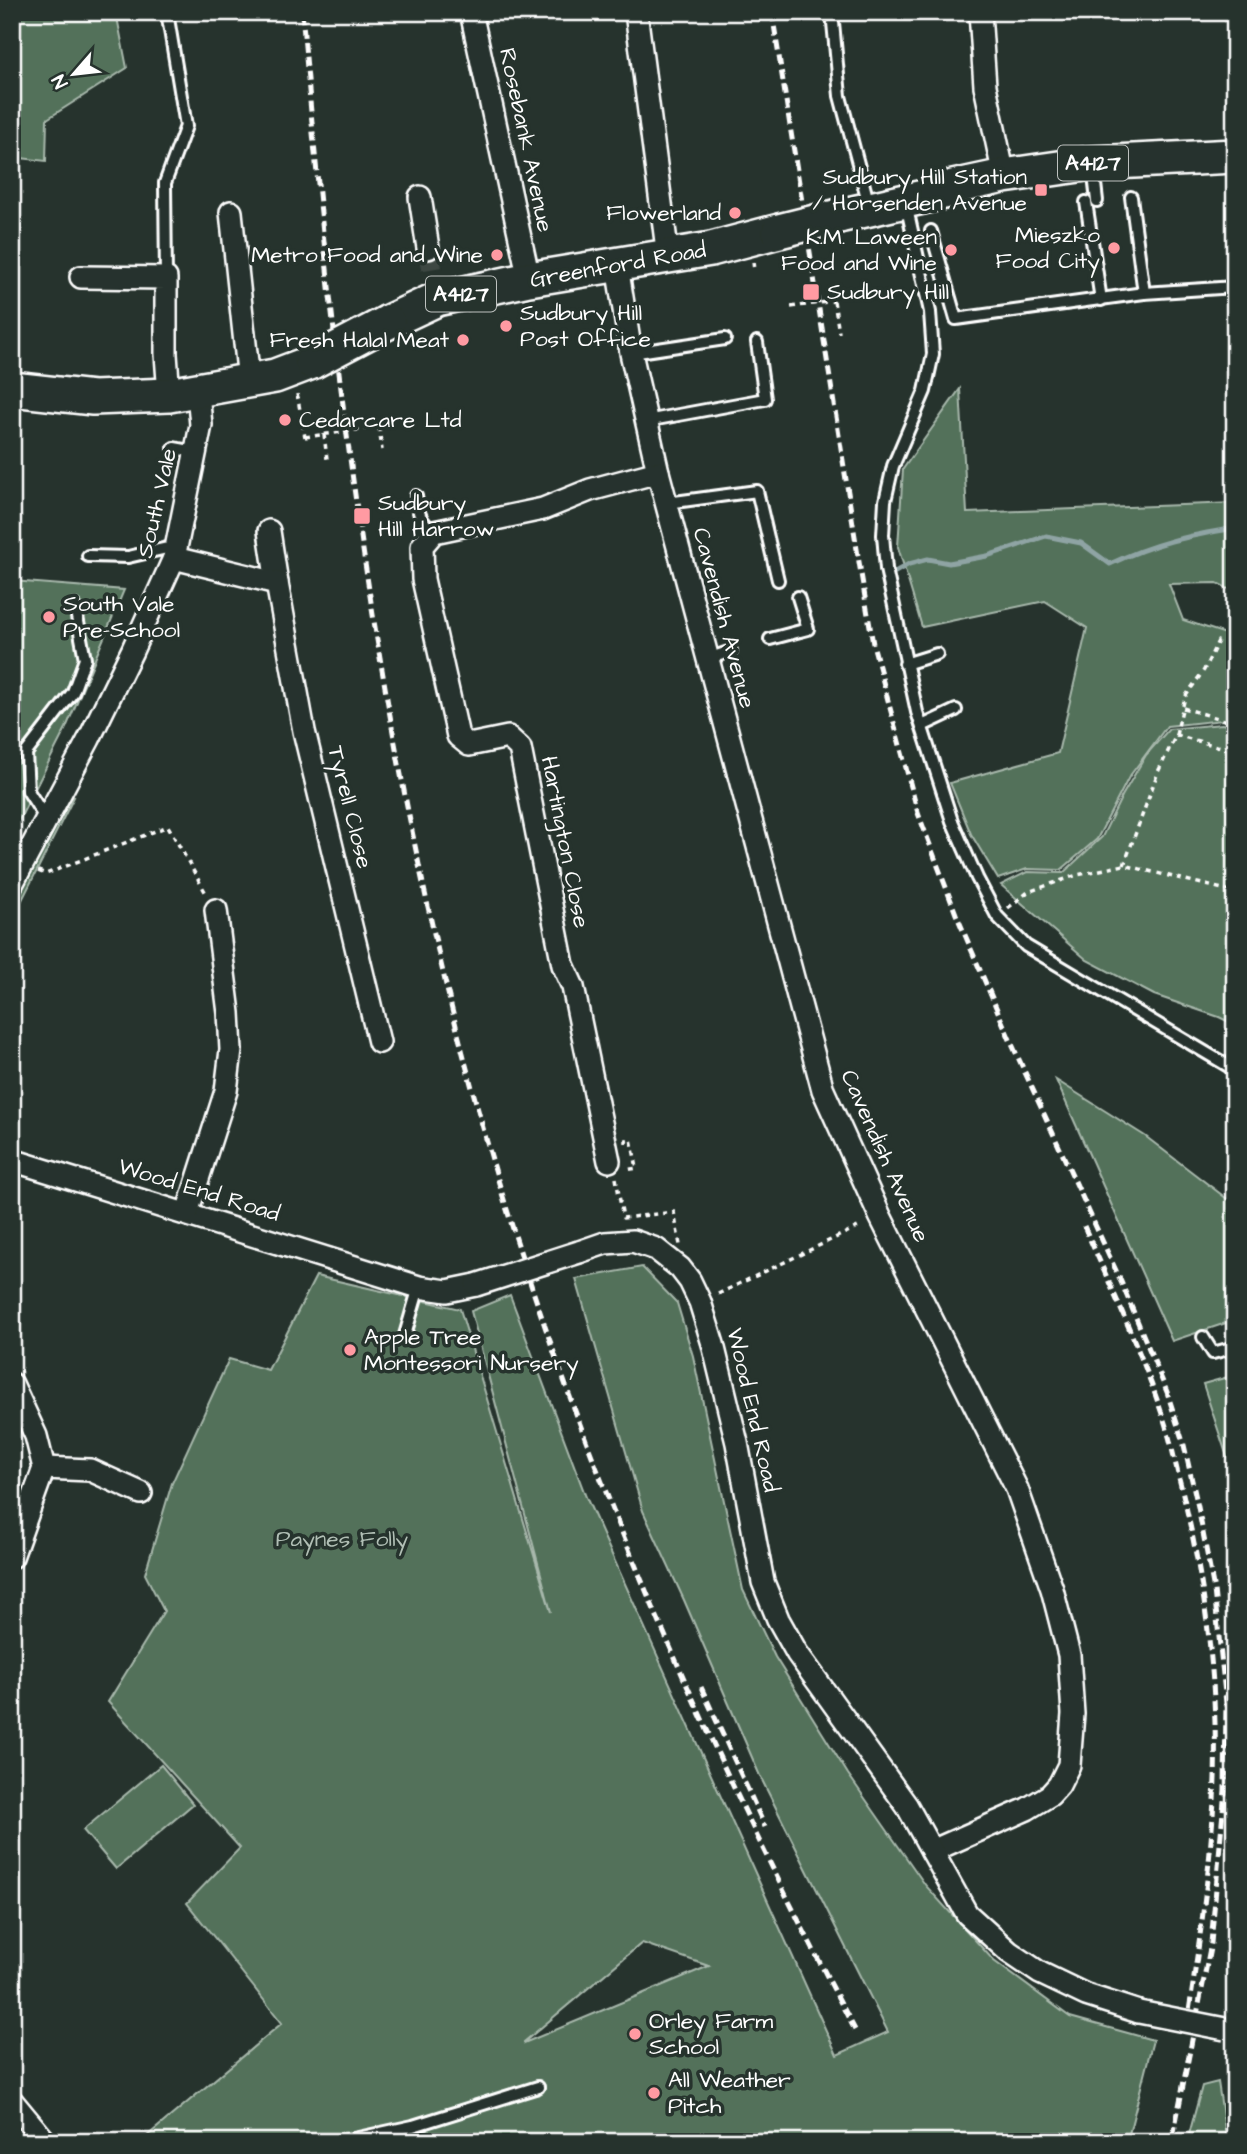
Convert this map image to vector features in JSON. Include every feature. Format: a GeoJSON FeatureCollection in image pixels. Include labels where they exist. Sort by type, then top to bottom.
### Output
{"type":"FeatureCollection","features":[{"type":"Feature","properties":{"kind":"main road","name":"Greenford Road"},"geometry":{"type":"LineString","coordinates":[[12,389],[93,398],[183,394],[300,367],[388,322],[435,288],[529,279],[724,246],[1004,176],[1093,163],[1235,156]]}},
{"type":"Feature","properties":{"kind":"street","name":"Rosebank Avenue"},"geometry":{"type":"LineString","coordinates":[[471,12],[529,279]]}},
{"type":"Feature","properties":{"kind":"street"},"geometry":{"type":"LineString","coordinates":[[636,12],[668,257]]}},
{"type":"Feature","properties":{"kind":"street"},"geometry":{"type":"LineString","coordinates":[[980,12],[985,86],[1004,176]]}},
{"type":"Feature","properties":{"kind":"street"},"geometry":{"type":"LineString","coordinates":[[419,197],[428,248]]}},
{"type":"Feature","properties":{"kind":"street"},"geometry":{"type":"LineString","coordinates":[[231,212],[248,381]]}},
{"type":"Feature","properties":{"kind":"street","name":"Cavendish Avenue"},"geometry":{"type":"LineString","coordinates":[[617,266],[631,354],[658,472],[823,1090],[880,1216],[1017,1489],[1052,1589],[1069,1655],[1073,1714],[1069,1765],[1059,1785],[1050,1795],[1027,1809],[932,1851]]}},
{"type":"Feature","properties":{"kind":"street"},"geometry":{"type":"LineString","coordinates":[[81,277],[166,278]]}},
{"type":"Feature","properties":{"kind":"street","name":"South Vale"},"geometry":{"type":"LineString","coordinates":[[12,884],[47,821],[132,651],[175,552],[201,425],[183,394],[166,354],[166,278]]}},
{"type":"Feature","properties":{"kind":"street"},"geometry":{"type":"LineString","coordinates":[[434,532],[543,509],[590,490],[658,472]]}},
{"type":"Feature","properties":{"kind":"street","name":"Tyrell Close"},"geometry":{"type":"LineString","coordinates":[[268,531],[304,732],[379,1042]]}},
{"type":"Feature","properties":{"kind":"street","name":"Hartington Close"},"geometry":{"type":"LineString","coordinates":[[434,532],[422,546],[423,579],[458,736],[469,745],[508,737],[520,748],[563,965],[573,987],[608,1157]]}},
{"type":"Feature","properties":{"kind":"street"},"geometry":{"type":"LineString","coordinates":[[175,552],[277,583]]}},
{"type":"Feature","properties":{"kind":"street"},"geometry":{"type":"LineString","coordinates":[[187,1213],[226,1091],[230,1050],[229,1013],[216,910]]}},
{"type":"Feature","properties":{"kind":"street","name":"Wood End Road"},"geometry":{"type":"LineString","coordinates":[[12,1160],[419,1287],[447,1291],[476,1285],[606,1243],[634,1241],[656,1249],[680,1268],[700,1302],[737,1443],[763,1581],[778,1619],[797,1653],[907,1807],[967,1914],[1009,1952],[1040,1973],[1086,1995],[1139,2012],[1230,2029]]}},
{"type":"Feature","properties":{"kind":"street"},"geometry":{"type":"LineString","coordinates":[[12,1384],[36,1436],[44,1468],[12,1557]]}},
{"type":"Feature","properties":{"kind":"street"},"geometry":{"type":"LineString","coordinates":[[44,1468],[90,1470],[141,1493]]}},
{"type":"Feature","properties":{"kind":"street"},"geometry":{"type":"LineString","coordinates":[[12,2101],[46,2142]]}},
{"type":"Feature","properties":{"kind":"lane"},"geometry":{"type":"LineString","coordinates":[[166,278],[165,183],[186,126],[167,12]]}},
{"type":"Feature","properties":{"kind":"lane"},"geometry":{"type":"LineString","coordinates":[[832,12],[855,212]]}},
{"type":"Feature","properties":{"kind":"lane"},"geometry":{"type":"LineString","coordinates":[[1093,163],[1092,202],[1101,300]]}},
{"type":"Feature","properties":{"kind":"lane"},"geometry":{"type":"LineString","coordinates":[[1131,197],[1144,293]]}},
{"type":"Feature","properties":{"kind":"lane"},"geometry":{"type":"LineString","coordinates":[[905,201],[930,312],[933,354],[925,391],[893,466],[885,501],[883,535],[886,569],[905,663],[952,821],[977,878],[998,916],[1026,946],[1235,1070]]}},
{"type":"Feature","properties":{"kind":"lane"},"geometry":{"type":"LineString","coordinates":[[931,231],[956,319],[1144,293],[1235,287]]}},
{"type":"Feature","properties":{"kind":"lane"},"geometry":{"type":"LineString","coordinates":[[631,354],[725,339]]}},
{"type":"Feature","properties":{"kind":"lane"},"geometry":{"type":"LineString","coordinates":[[646,421],[765,399],[757,342]]}},
{"type":"Feature","properties":{"kind":"lane"},"geometry":{"type":"LineString","coordinates":[[174,447],[196,452]]}},
{"type":"Feature","properties":{"kind":"lane"},"geometry":{"type":"LineString","coordinates":[[667,503],[757,491],[778,580]]}},
{"type":"Feature","properties":{"kind":"lane"},"geometry":{"type":"LineString","coordinates":[[416,496],[419,517],[425,526],[434,532]]}},
{"type":"Feature","properties":{"kind":"lane"},"geometry":{"type":"LineString","coordinates":[[88,556],[128,557],[175,552]]}},
{"type":"Feature","properties":{"kind":"lane"},"geometry":{"type":"LineString","coordinates":[[770,639],[808,629],[798,597]]}},
{"type":"Feature","properties":{"kind":"lane"},"geometry":{"type":"LineString","coordinates":[[47,821],[28,791],[26,754],[73,692],[85,659],[75,606]]}},
{"type":"Feature","properties":{"kind":"lane"},"geometry":{"type":"LineString","coordinates":[[708,659],[731,651]]}},
{"type":"Feature","properties":{"kind":"lane"},"geometry":{"type":"LineString","coordinates":[[905,663],[937,654]]}},
{"type":"Feature","properties":{"kind":"lane"},"geometry":{"type":"LineString","coordinates":[[922,726],[956,710]]}},
{"type":"Feature","properties":{"kind":"lane"},"geometry":{"type":"LineString","coordinates":[[405,1335],[419,1287]]}},
{"type":"Feature","properties":{"kind":"lane"},"geometry":{"type":"LineString","coordinates":[[1203,1337],[1213,1353],[1235,1347]]}},
{"type":"Feature","properties":{"kind":"lane"},"geometry":{"type":"LineString","coordinates":[[340,2142],[413,2126],[538,2087]]}},
{"type":"Feature","properties":{"kind":"path"},"geometry":{"type":"LineString","coordinates":[[791,307],[834,301],[839,333]]}},
{"type":"Feature","properties":{"kind":"path"},"geometry":{"type":"LineString","coordinates":[[300,367],[299,399],[305,437],[379,427],[382,450]]}},
{"type":"Feature","properties":{"kind":"path"},"geometry":{"type":"LineString","coordinates":[[324,434],[327,459]]}},
{"type":"Feature","properties":{"kind":"path"},"geometry":{"type":"LineString","coordinates":[[1124,865],[1158,772],[1176,735],[1185,697],[1204,670],[1218,641],[1235,636]]}},
{"type":"Feature","properties":{"kind":"path"},"geometry":{"type":"LineString","coordinates":[[1183,708],[1235,723]]}},
{"type":"Feature","properties":{"kind":"path"},"geometry":{"type":"LineString","coordinates":[[1176,735],[1235,751]]}},
{"type":"Feature","properties":{"kind":"path"},"geometry":{"type":"LineString","coordinates":[[23,864],[46,874],[167,826],[216,910]]}},
{"type":"Feature","properties":{"kind":"path"},"geometry":{"type":"LineString","coordinates":[[998,916],[1028,892],[1077,875],[1124,865],[1235,892]]}},
{"type":"Feature","properties":{"kind":"path"},"geometry":{"type":"LineString","coordinates":[[608,1157],[627,1149],[626,1140],[631,1139],[637,1168],[615,1172],[622,1218],[674,1212],[680,1242]]}},
{"type":"Feature","properties":{"kind":"path"},"geometry":{"type":"LineString","coordinates":[[700,1302],[880,1216]]}},
{"type":"Feature","properties":{"kind":"green space"},"geometry":{"type":"Polygon","coordinates":[[[12,12],[116,12],[127,68],[47,119],[46,161],[12,157],[12,12]]]}},
{"type":"Feature","properties":{"kind":"green space"},"geometry":{"type":"Polygon","coordinates":[[[960,389],[967,513],[1235,503],[1235,592],[1217,583],[1169,584],[1183,620],[1235,637],[1235,722],[1223,720],[1167,726],[1129,777],[1097,839],[1061,870],[1027,869],[998,879],[971,834],[950,783],[1058,753],[1087,628],[1045,601],[922,627],[898,547],[903,469],[960,389]]]}},
{"type":"Feature","properties":{"kind":"green space"},"geometry":{"type":"Polygon","coordinates":[[[12,581],[124,590],[66,728],[12,834],[12,581]]]}},
{"type":"Feature","properties":{"kind":"green space"},"geometry":{"type":"Polygon","coordinates":[[[1222,724],[1235,727],[1235,1025],[1154,995],[1087,960],[1001,885],[1027,872],[1063,873],[1102,837],[1146,755],[1169,729],[1222,724]]]}},
{"type":"Feature","properties":{"kind":"green space"},"geometry":{"type":"Polygon","coordinates":[[[67,795],[74,797],[20,904],[15,902],[67,795]]]}},
{"type":"Feature","properties":{"kind":"green space"},"geometry":{"type":"Polygon","coordinates":[[[1056,1080],[1145,1136],[1235,1205],[1235,1320],[1172,1341],[1056,1080]]]}},
{"type":"Feature","properties":{"kind":"green space","name":"Paynes Folly"},"geometry":{"type":"Polygon","coordinates":[[[642,1267],[677,1303],[693,1356],[743,1590],[775,1657],[848,1774],[926,1886],[994,1961],[1070,2017],[1153,2040],[1127,2142],[140,2142],[282,2023],[187,1903],[240,1848],[108,1702],[164,1611],[145,1574],[172,1483],[229,1359],[268,1370],[316,1276],[460,1309],[551,1612],[471,1311],[510,1295],[586,1497],[837,2055],[888,2032],[760,1776],[643,1511],[576,1279],[642,1267]],[[642,1943],[524,2043],[709,1966],[642,1943]]]}},
{"type":"Feature","properties":{"kind":"green space"},"geometry":{"type":"Polygon","coordinates":[[[1235,1375],[1235,1481],[1203,1384],[1235,1375]]]}},
{"type":"Feature","properties":{"kind":"green space"},"geometry":{"type":"Polygon","coordinates":[[[161,1765],[193,1804],[116,1869],[83,1830],[161,1765]]]}},
{"type":"Feature","properties":{"kind":"green space"},"geometry":{"type":"Polygon","coordinates":[[[1218,2082],[1227,2142],[1187,2142],[1202,2086],[1218,2082]]]}},
{"type":"Feature","properties":{"kind":"waterway"},"geometry":{"type":"LineString","coordinates":[[895,572],[909,564],[928,559],[949,563],[987,556],[1046,536],[1081,543],[1110,564],[1171,541],[1235,528]]}},
{"type":"Feature","properties":{"kind":"tunnel"},"geometry":{"type":"LineString","coordinates":[[428,248],[433,277]]}},
{"type":"Feature","properties":{"kind":"railway"},"geometry":{"type":"LineString","coordinates":[[302,12],[329,289],[365,565],[414,839],[478,1110],[552,1348],[595,1465],[642,1580],[691,1695],[744,1808],[855,2030]]}},
{"type":"Feature","properties":{"kind":"railway"},"geometry":{"type":"LineString","coordinates":[[772,12],[873,644],[918,813],[956,914],[1011,1042],[1119,1277],[1167,1392],[1184,1445],[1214,1590],[1226,1703],[1225,1790],[1211,1943],[1172,2142]]}},
{"type":"Feature","properties":{"kind":"railway"},"geometry":{"type":"LineString","coordinates":[[1084,1226],[1136,1344],[1165,1425],[1196,1552],[1208,1627],[1214,1702],[1215,1778],[1204,1902],[1187,2025]]}},
{"type":"Feature","properties":{"kind":"railway"},"geometry":{"type":"LineString","coordinates":[[701,1687],[765,1827]]}},
{"type":"Feature","properties":{"kind":"place","name":"Sudbury Hill Station / Horsenden Avenue"},"geometry":{"type":"Point","coordinates":[1041,190]}},
{"type":"Feature","properties":{"kind":"place","name":"Flowerland"},"geometry":{"type":"Point","coordinates":[735,213]}},
{"type":"Feature","properties":{"kind":"place","name":"Mieszko Food City"},"geometry":{"type":"Point","coordinates":[1114,248]}},
{"type":"Feature","properties":{"kind":"place","name":"K.M. Laween Food and Wine"},"geometry":{"type":"Point","coordinates":[951,250]}},
{"type":"Feature","properties":{"kind":"place","name":"Metro Food and Wine"},"geometry":{"type":"Point","coordinates":[497,255]}},
{"type":"Feature","properties":{"kind":"place","name":"Sudbury Hill"},"geometry":{"type":"Point","coordinates":[811,292]}},
{"type":"Feature","properties":{"kind":"place","name":"Sudbury Hill Post Office"},"geometry":{"type":"Point","coordinates":[506,326]}},
{"type":"Feature","properties":{"kind":"place","name":"Fresh Halal Meat"},"geometry":{"type":"Point","coordinates":[463,340]}},
{"type":"Feature","properties":{"kind":"place","name":"Cedarcare Ltd"},"geometry":{"type":"Point","coordinates":[285,420]}},
{"type":"Feature","properties":{"kind":"place","name":"Sudbury Hill Harrow"},"geometry":{"type":"Point","coordinates":[362,516]}},
{"type":"Feature","properties":{"kind":"place","name":"South Vale Pre-School"},"geometry":{"type":"Point","coordinates":[49,617]}},
{"type":"Feature","properties":{"kind":"place","name":"Apple Tree Montessori Nursery"},"geometry":{"type":"Point","coordinates":[350,1350]}},
{"type":"Feature","properties":{"kind":"place","name":"Orley Farm School"},"geometry":{"type":"Point","coordinates":[635,2034]}},
{"type":"Feature","properties":{"kind":"place","name":"All Weather Pitch"},"geometry":{"type":"Point","coordinates":[654,2093]}}]}
